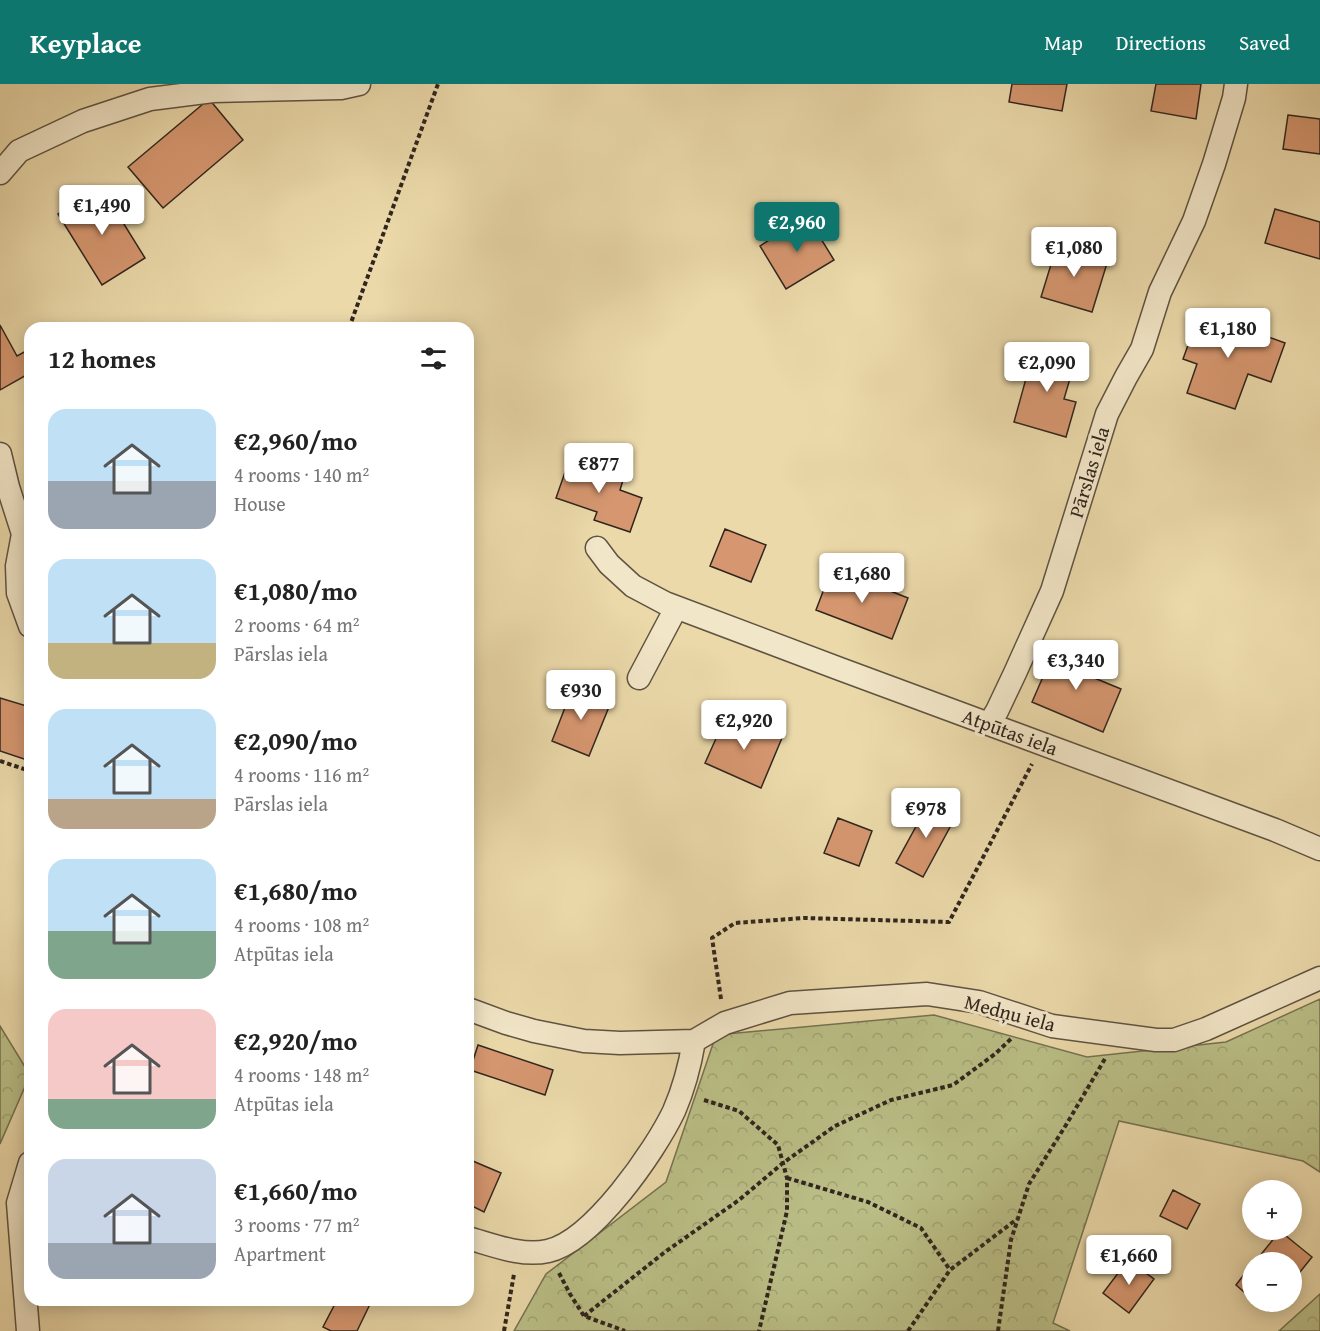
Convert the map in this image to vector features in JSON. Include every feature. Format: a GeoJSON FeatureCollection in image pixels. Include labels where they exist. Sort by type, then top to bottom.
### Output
{"type":"FeatureCollection","features":[{"type":"Feature","properties":{"kind":"street","name":"Pārslas iela"},"geometry":{"type":"LineString","coordinates":[[989,724],[1052,591],[1107,414],[1142,350],[1160,292],[1194,221],[1214,164],[1236,84]]}},
{"type":"Feature","properties":{"kind":"street"},"geometry":{"type":"LineString","coordinates":[[0,173],[19,151],[83,121],[150,99],[213,91],[350,86]]}},
{"type":"Feature","properties":{"kind":"street"},"geometry":{"type":"LineString","coordinates":[[0,454],[8,487],[24,525]]}},
{"type":"Feature","properties":{"kind":"street"},"geometry":{"type":"LineString","coordinates":[[24,542],[17,566],[18,593],[24,610]]}},
{"type":"Feature","properties":{"kind":"street","name":"Atpūtas iela"},"geometry":{"type":"LineString","coordinates":[[597,548],[609,564],[633,586],[676,608],[1275,830],[1320,849]]}},
{"type":"Feature","properties":{"kind":"street"},"geometry":{"type":"LineString","coordinates":[[639,678],[676,608]]}},
{"type":"Feature","properties":{"kind":"street","name":"Medņu iela"},"geometry":{"type":"LineString","coordinates":[[474,1010],[534,1031],[584,1041],[620,1044],[694,1041],[725,1023],[790,1003],[927,994],[979,1002],[1052,1026],[1156,1040],[1174,1040],[1206,1029],[1320,978]]}},
{"type":"Feature","properties":{"kind":"street"},"geometry":{"type":"LineString","coordinates":[[474,1240],[518,1252],[548,1251],[570,1242],[599,1217],[625,1187],[663,1131],[688,1074],[694,1041]]}},
{"type":"Feature","properties":{"kind":"street"},"geometry":{"type":"LineString","coordinates":[[24,1182],[18,1203],[24,1280]]}},
{"type":"Feature","properties":{"kind":"street"},"geometry":{"type":"LineString","coordinates":[[26,1306],[28,1331]]}},
{"type":"Feature","properties":{"kind":"path"},"geometry":{"type":"LineString","coordinates":[[351,322],[438,84]]}},
{"type":"Feature","properties":{"kind":"path"},"geometry":{"type":"LineString","coordinates":[[725,1023],[712,938],[735,923],[804,918],[950,922],[1042,744]]}},
{"type":"Feature","properties":{"kind":"path"},"geometry":{"type":"LineString","coordinates":[[0,761],[24,769]]}},
{"type":"Feature","properties":{"kind":"path"},"geometry":{"type":"LineString","coordinates":[[584,1316],[665,1252],[739,1200],[783,1163],[835,1126],[891,1100],[953,1085],[995,1054],[1032,1019]]}},
{"type":"Feature","properties":{"kind":"path"},"geometry":{"type":"LineString","coordinates":[[998,1331],[1011,1240],[1029,1184],[1119,1035]]}},
{"type":"Feature","properties":{"kind":"path"},"geometry":{"type":"LineString","coordinates":[[681,1093],[739,1111],[778,1145],[787,1178],[787,1211],[759,1331]]}},
{"type":"Feature","properties":{"kind":"path"},"geometry":{"type":"LineString","coordinates":[[787,1178],[868,1202],[921,1228],[951,1270]]}},
{"type":"Feature","properties":{"kind":"path"},"geometry":{"type":"LineString","coordinates":[[908,1331],[951,1270],[1017,1219]]}},
{"type":"Feature","properties":{"kind":"path"},"geometry":{"type":"LineString","coordinates":[[548,1251],[584,1316],[625,1331]]}},
{"type":"Feature","properties":{"kind":"path"},"geometry":{"type":"LineString","coordinates":[[504,1331],[518,1252]]}},
{"type":"Feature","properties":{"kind":"green space"},"geometry":{"type":"Polygon","coordinates":[[[1320,999],[1320,1172],[1303,1161],[1119,1121],[1053,1323],[1070,1331],[514,1331],[546,1274],[666,1182],[716,1035],[934,1015],[1087,1057],[1226,1042],[1320,999]]]}},
{"type":"Feature","properties":{"kind":"green space"},"geometry":{"type":"Polygon","coordinates":[[[0,1026],[24,1065],[24,1089],[0,1144],[0,1026]]]}},
{"type":"Feature","properties":{"kind":"green space"},"geometry":{"type":"Polygon","coordinates":[[[1320,1294],[1320,1331],[1279,1331],[1302,1312],[1320,1294]]]}},
{"type":"Feature","properties":{"kind":"building"},"geometry":{"type":"Polygon","coordinates":[[[1012,84],[1067,84],[1062,111],[1009,102],[1012,84]]]}},
{"type":"Feature","properties":{"kind":"building"},"geometry":{"type":"Polygon","coordinates":[[[1156,84],[1201,84],[1196,119],[1151,111],[1156,84]]]}},
{"type":"Feature","properties":{"kind":"building"},"geometry":{"type":"Polygon","coordinates":[[[209,99],[243,140],[163,208],[128,167],[209,99]]]}},
{"type":"Feature","properties":{"kind":"building"},"geometry":{"type":"Polygon","coordinates":[[[1288,115],[1320,119],[1320,154],[1283,149],[1288,115]]]}},
{"type":"Feature","properties":{"kind":"building"},"geometry":{"type":"Polygon","coordinates":[[[101,187],[145,258],[102,285],[58,214],[101,187]]]}},
{"type":"Feature","properties":{"kind":"building"},"geometry":{"type":"Polygon","coordinates":[[[1275,209],[1320,222],[1320,259],[1265,243],[1275,209]]]}},
{"type":"Feature","properties":{"kind":"building"},"geometry":{"type":"Polygon","coordinates":[[[807,216],[834,260],[786,289],[760,246],[807,216]]]}},
{"type":"Feature","properties":{"kind":"building"},"geometry":{"type":"Polygon","coordinates":[[[1057,245],[1108,260],[1092,312],[1041,297],[1057,245]]]}},
{"type":"Feature","properties":{"kind":"building"},"geometry":{"type":"Polygon","coordinates":[[[1200,312],[1285,343],[1271,382],[1248,374],[1235,409],[1187,393],[1197,364],[1183,359],[1200,312]]]}},
{"type":"Feature","properties":{"kind":"building"},"geometry":{"type":"Polygon","coordinates":[[[0,325],[17,356],[24,352],[24,376],[0,390],[0,325]]]}},
{"type":"Feature","properties":{"kind":"building"},"geometry":{"type":"Polygon","coordinates":[[[1035,346],[1076,358],[1064,399],[1076,402],[1066,437],[1014,422],[1035,346]]]}},
{"type":"Feature","properties":{"kind":"building"},"geometry":{"type":"Polygon","coordinates":[[[570,458],[624,477],[620,490],[642,498],[630,532],[594,520],[597,512],[556,498],[570,458]]]}},
{"type":"Feature","properties":{"kind":"building"},"geometry":{"type":"Polygon","coordinates":[[[725,529],[766,545],[751,582],[710,566],[725,529]]]}},
{"type":"Feature","properties":{"kind":"building"},"geometry":{"type":"Polygon","coordinates":[[[832,568],[908,598],[892,639],[816,610],[832,568]]]}},
{"type":"Feature","properties":{"kind":"building"},"geometry":{"type":"Polygon","coordinates":[[[1056,647],[1097,664],[1092,677],[1121,689],[1103,732],[1032,702],[1056,647]]]}},
{"type":"Feature","properties":{"kind":"building"},"geometry":{"type":"Polygon","coordinates":[[[573,687],[611,702],[589,756],[552,741],[573,687]]]}},
{"type":"Feature","properties":{"kind":"building"},"geometry":{"type":"Polygon","coordinates":[[[0,698],[24,705],[24,759],[0,751],[0,698]]]}},
{"type":"Feature","properties":{"kind":"building"},"geometry":{"type":"Polygon","coordinates":[[[727,714],[782,738],[761,788],[705,763],[727,714]]]}},
{"type":"Feature","properties":{"kind":"building"},"geometry":{"type":"Polygon","coordinates":[[[930,801],[956,816],[923,877],[896,863],[930,801]]]}},
{"type":"Feature","properties":{"kind":"building"},"geometry":{"type":"Polygon","coordinates":[[[838,818],[872,831],[859,866],[824,853],[838,818]]]}},
{"type":"Feature","properties":{"kind":"building"},"geometry":{"type":"Polygon","coordinates":[[[478,1045],[553,1070],[545,1095],[474,1071],[474,1058],[478,1045]]]}},
{"type":"Feature","properties":{"kind":"building"},"geometry":{"type":"Polygon","coordinates":[[[474,1162],[501,1173],[484,1212],[474,1207],[474,1162]]]}},
{"type":"Feature","properties":{"kind":"building"},"geometry":{"type":"Polygon","coordinates":[[[1173,1190],[1200,1204],[1187,1229],[1160,1216],[1173,1190]]]}},
{"type":"Feature","properties":{"kind":"building"},"geometry":{"type":"Polygon","coordinates":[[[1273,1240],[1291,1240],[1312,1257],[1302,1270],[1302,1252],[1263,1252],[1273,1240]]]}},
{"type":"Feature","properties":{"kind":"building"},"geometry":{"type":"Polygon","coordinates":[[[1128,1260],[1154,1279],[1129,1313],[1103,1293],[1128,1260]]]}},
{"type":"Feature","properties":{"kind":"building"},"geometry":{"type":"Polygon","coordinates":[[[1242,1277],[1242,1290],[1236,1285],[1242,1277]]]}},
{"type":"Feature","properties":{"kind":"building"},"geometry":{"type":"Polygon","coordinates":[[[334,1306],[369,1306],[357,1331],[331,1331],[323,1327],[334,1306]]]}}]}
